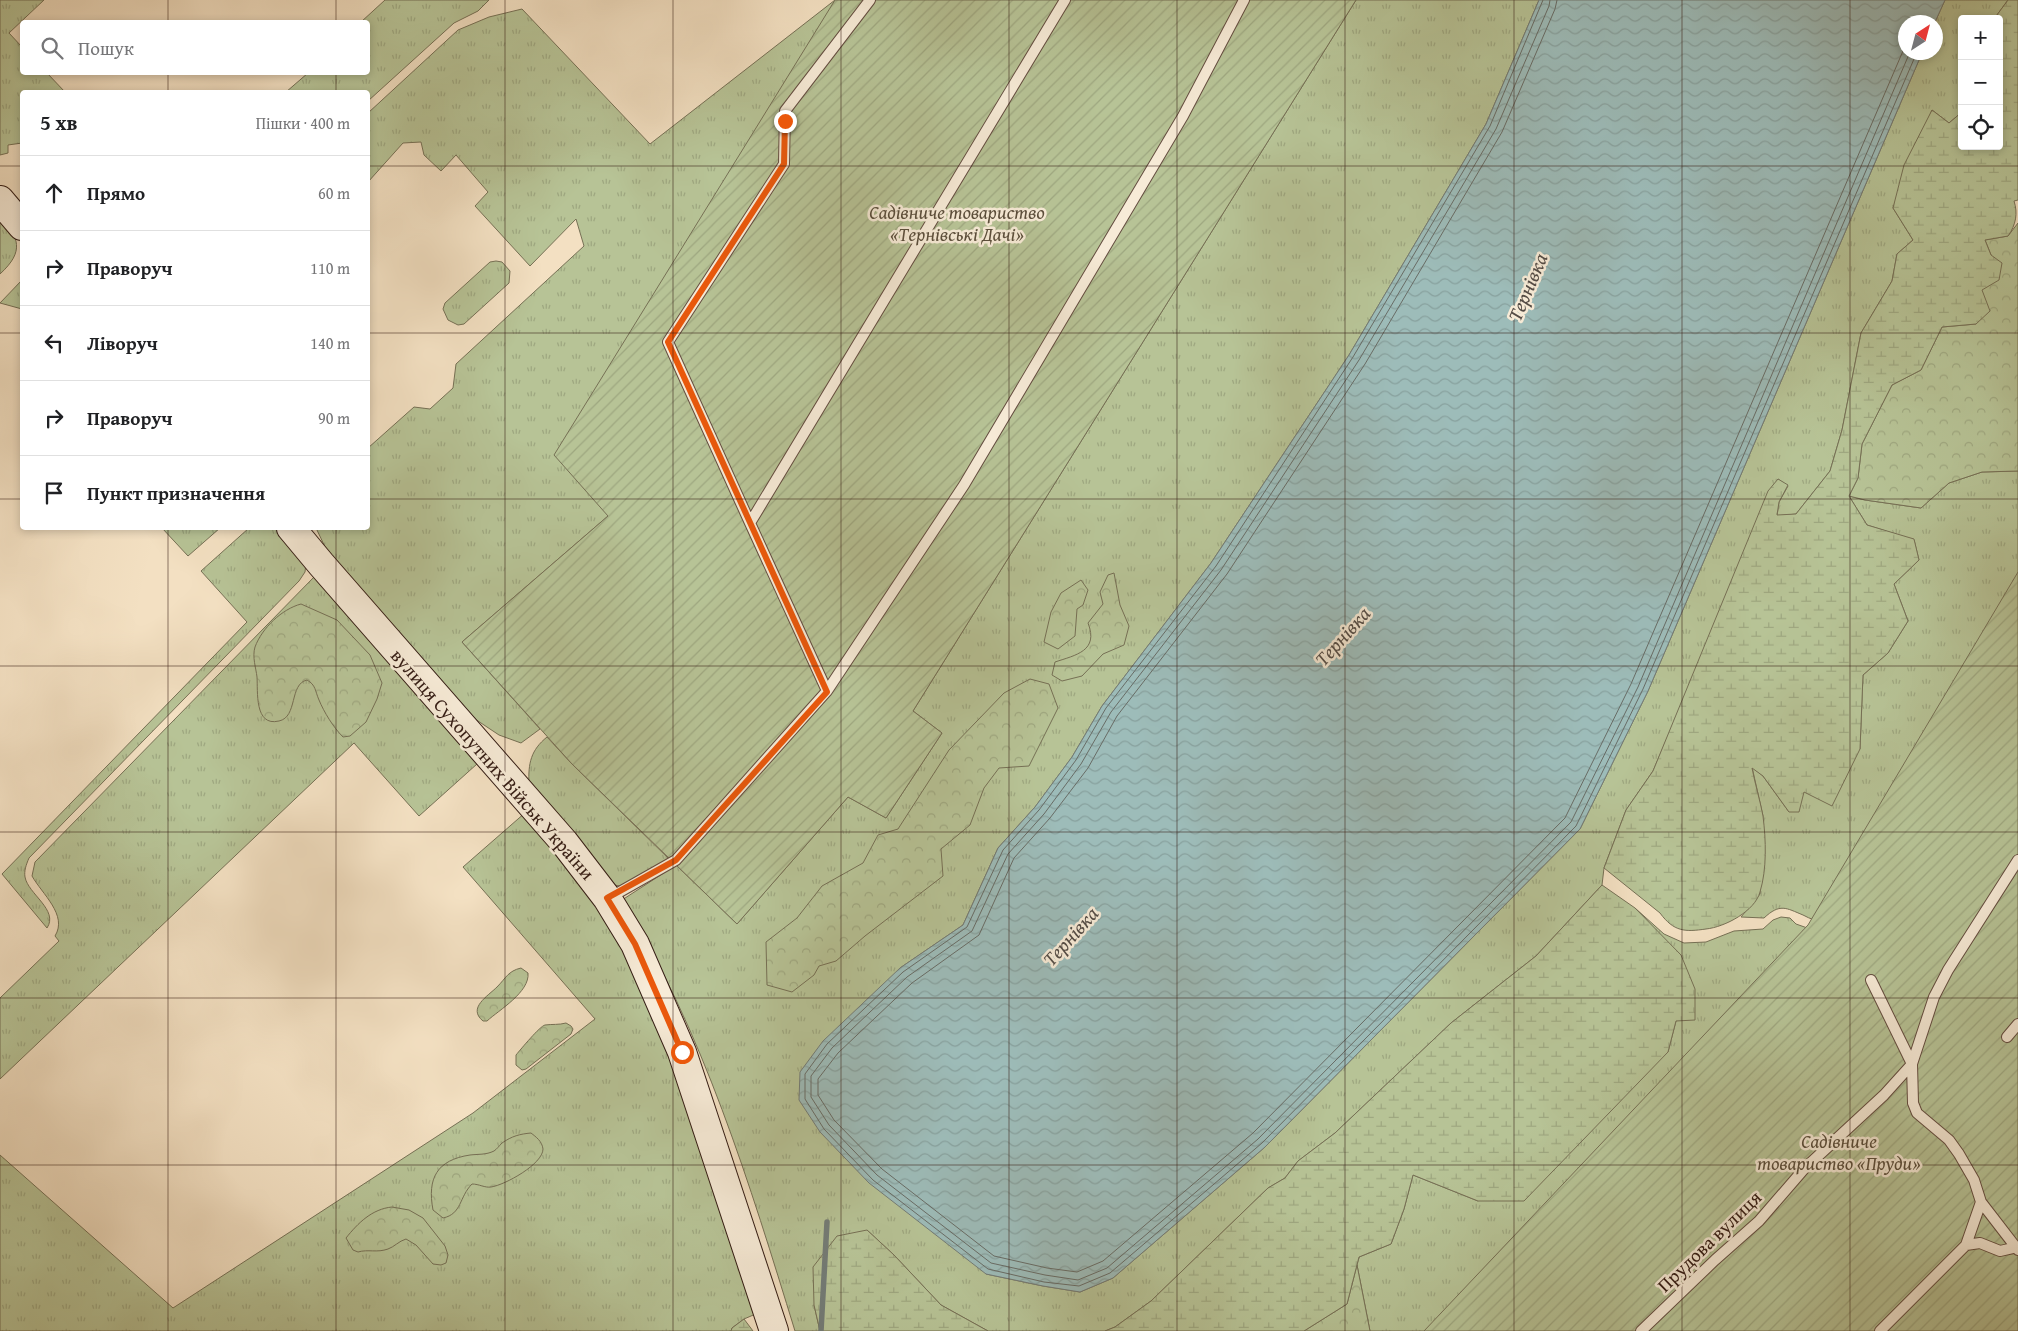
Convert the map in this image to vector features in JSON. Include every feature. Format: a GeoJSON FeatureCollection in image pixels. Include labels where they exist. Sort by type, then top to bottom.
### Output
{"type":"FeatureCollection","features":[{"type":"Feature","properties":{"kind":"street"},"geometry":{"type":"LineString","coordinates":[[0,200],[20,224]]}},
{"type":"Feature","properties":{"kind":"street","name":"вулиця Сухопутних Військ України"},"geometry":{"type":"LineString","coordinates":[[293,530],[320,564],[564,842],[607,898],[635,944],[682,1052],[774,1331]]}},
{"type":"Feature","properties":{"kind":"lane"},"geometry":{"type":"LineString","coordinates":[[827,692],[668,342],[784,164],[786,112],[870,0]]}},
{"type":"Feature","properties":{"kind":"lane"},"geometry":{"type":"LineString","coordinates":[[750,523],[1065,0]]}},
{"type":"Feature","properties":{"kind":"lane"},"geometry":{"type":"LineString","coordinates":[[607,898],[676,860],[827,692],[969,477],[1183,116],[1243,0]]}},
{"type":"Feature","properties":{"kind":"lane","name":"Прудова вулиця"},"geometry":{"type":"LineString","coordinates":[[1641,1331],[1759,1221],[1804,1169],[1884,1095],[1912,1064],[1934,997],[1948,970],[2018,860]]}},
{"type":"Feature","properties":{"kind":"lane"},"geometry":{"type":"LineString","coordinates":[[1871,980],[1912,1064],[1913,1103],[1917,1112],[1949,1140],[1974,1180],[1981,1202],[2018,1248],[2000,1251],[1980,1243],[1966,1245]]}},
{"type":"Feature","properties":{"kind":"lane"},"geometry":{"type":"LineString","coordinates":[[2007,1037],[2018,1024]]}},
{"type":"Feature","properties":{"kind":"lane"},"geometry":{"type":"LineString","coordinates":[[1880,1331],[1966,1245],[1981,1202]]}},
{"type":"Feature","properties":{"kind":"green space"},"geometry":{"type":"Polygon","coordinates":[[[0,0],[44,0],[23,20],[20,20],[20,23],[9,33],[20,45],[20,75],[49,75],[63,90],[20,90],[20,143],[8,145],[8,153],[0,155],[0,0]]]}},
{"type":"Feature","properties":{"kind":"green space"},"geometry":{"type":"Polygon","coordinates":[[[385,0],[489,0],[478,11],[454,23],[370,99],[370,90],[288,90],[306,75],[370,75],[370,20],[363,20],[385,0]]]}},
{"type":"Feature","properties":{"kind":"green space"},"geometry":{"type":"Polygon","coordinates":[[[835,0],[608,516],[462,642],[540,729],[521,743],[499,735],[475,719],[327,551],[317,530],[370,530],[370,446],[414,407],[430,409],[453,388],[456,364],[584,246],[576,219],[530,266],[475,206],[488,192],[456,155],[441,171],[424,155],[421,142],[403,143],[370,180],[370,111],[458,30],[489,17],[522,9],[650,144],[835,0]]]}},
{"type":"Feature","properties":{"kind":"green space","name":"Садівниче товариство «Тернівські Дачі»"},"geometry":{"type":"Polygon","coordinates":[[[835,0],[1356,0],[913,711],[942,733],[886,818],[848,797],[737,924],[572,764],[462,642],[608,516],[554,455],[835,0]]]}},
{"type":"Feature","properties":{"kind":"green space"},"geometry":{"type":"Polygon","coordinates":[[[1356,0],[1539,0],[1486,124],[1349,355],[1211,563],[1102,706],[1072,757],[1035,807],[998,848],[963,925],[900,968],[986,1274],[1080,1292],[1113,1278],[1265,1147],[1580,829],[1648,691],[1919,60],[1943,60],[1943,15],[1938,15],[1945,0],[2008,0],[1997,15],[1958,15],[1958,115],[1949,123],[1932,110],[1893,208],[1913,240],[1897,254],[1892,281],[1861,333],[1842,430],[1830,471],[1796,514],[1777,516],[1779,502],[1788,486],[1778,479],[1653,771],[1626,810],[1604,868],[1602,885],[1536,956],[1451,1023],[1335,1133],[1298,1161],[1285,1178],[1268,1188],[1151,1301],[1115,1327],[1105,1331],[988,1331],[941,1305],[894,1255],[867,1230],[814,1305],[820,1331],[795,1331],[742,1165],[700,1055],[677,1002],[651,950],[622,900],[676,865],[737,924],[848,797],[886,818],[942,733],[913,711],[1356,0]]]}},
{"type":"Feature","properties":{"kind":"green space"},"geometry":{"type":"Polygon","coordinates":[[[2008,0],[2018,0],[2018,200],[2014,201],[2015,219],[2013,228],[2008,236],[1985,240],[1991,255],[2002,263],[1999,280],[1982,290],[1990,311],[1976,324],[1942,327],[1921,370],[1892,385],[1862,444],[1858,478],[1849,496],[1867,525],[1914,539],[1919,560],[1894,584],[1908,621],[1888,653],[1863,675],[1860,749],[1832,806],[1804,792],[1799,812],[1789,812],[1763,776],[1752,768],[1763,816],[1765,845],[1764,874],[1757,899],[1746,912],[1722,925],[1699,930],[1680,929],[1670,924],[1660,913],[1604,868],[1626,810],[1653,771],[1768,491],[1778,479],[1788,485],[1779,502],[1777,515],[1796,514],[1830,471],[1842,430],[1861,333],[1892,281],[1897,254],[1913,240],[1893,208],[1904,165],[1932,110],[1949,123],[1958,115],[1958,150],[2003,150],[2003,15],[1997,15],[2008,0]]]}},
{"type":"Feature","properties":{"kind":"green space"},"geometry":{"type":"Polygon","coordinates":[[[0,215],[12,231],[15,238],[16,251],[8,266],[0,274],[0,215]]]}},
{"type":"Feature","properties":{"kind":"green space"},"geometry":{"type":"Polygon","coordinates":[[[2018,223],[2018,471],[1982,472],[1949,483],[1921,508],[1849,496],[1858,478],[1862,444],[1892,385],[1921,370],[1942,327],[1976,324],[1981,290],[1991,255],[1985,240],[2008,236],[2018,223]]]}},
{"type":"Feature","properties":{"kind":"green space"},"geometry":{"type":"Polygon","coordinates":[[[490,262],[502,262],[510,271],[509,283],[464,324],[458,325],[448,320],[443,309],[445,303],[490,262]]]}},
{"type":"Feature","properties":{"kind":"green space"},"geometry":{"type":"Polygon","coordinates":[[[20,282],[20,308],[0,303],[20,282]]]}},
{"type":"Feature","properties":{"kind":"green space"},"geometry":{"type":"Polygon","coordinates":[[[2018,471],[2018,846],[1825,924],[1783,908],[1774,910],[1764,918],[1741,917],[1760,894],[1763,816],[1752,767],[1763,776],[1789,812],[1804,791],[1860,749],[1863,675],[1888,653],[1908,621],[1894,584],[1919,560],[1914,540],[1867,525],[1849,496],[1921,508],[1949,483],[1982,472],[2018,471]]]}},
{"type":"Feature","properties":{"kind":"green space"},"geometry":{"type":"Polygon","coordinates":[[[164,530],[218,530],[188,556],[164,530]]]}},
{"type":"Feature","properties":{"kind":"green space"},"geometry":{"type":"Polygon","coordinates":[[[247,530],[281,530],[306,563],[305,572],[299,581],[29,858],[25,877],[31,890],[46,908],[50,921],[47,928],[2,874],[247,622],[201,571],[247,530]]]}},
{"type":"Feature","properties":{"kind":"green space","name":"Садівниче товариство «Пруди»"},"geometry":{"type":"Polygon","coordinates":[[[2018,572],[2018,1331],[1424,1331],[1808,925],[2018,572]]]}},
{"type":"Feature","properties":{"kind":"green space"},"geometry":{"type":"Polygon","coordinates":[[[1114,573],[1120,605],[1129,626],[1124,645],[1103,654],[1082,676],[1062,681],[1052,675],[1055,662],[1078,654],[1088,646],[1091,632],[1088,623],[1103,604],[1100,592],[1108,575],[1114,573]]]}},
{"type":"Feature","properties":{"kind":"green space"},"geometry":{"type":"Polygon","coordinates":[[[314,577],[318,578],[477,764],[419,816],[354,743],[0,1079],[0,998],[59,941],[55,936],[58,928],[56,913],[32,876],[35,862],[314,577]]]}},
{"type":"Feature","properties":{"kind":"green space"},"geometry":{"type":"Polygon","coordinates":[[[1081,580],[1088,590],[1083,605],[1077,609],[1075,636],[1058,649],[1044,642],[1051,612],[1061,593],[1081,580]]]}},
{"type":"Feature","properties":{"kind":"green space"},"geometry":{"type":"Polygon","coordinates":[[[301,604],[337,620],[370,655],[382,683],[366,722],[350,736],[343,737],[336,729],[323,709],[314,686],[307,680],[301,683],[298,688],[289,713],[285,718],[279,721],[271,721],[265,719],[261,713],[254,659],[255,647],[262,633],[274,620],[287,610],[301,604]]]}},
{"type":"Feature","properties":{"kind":"green space"},"geometry":{"type":"Polygon","coordinates":[[[1030,679],[1049,684],[1058,708],[1029,766],[999,768],[984,788],[970,825],[941,849],[943,876],[865,936],[836,961],[819,966],[814,975],[792,992],[767,985],[766,942],[797,918],[822,886],[863,863],[878,835],[898,829],[949,750],[1004,693],[1030,679]]]}},
{"type":"Feature","properties":{"kind":"green space"},"geometry":{"type":"Polygon","coordinates":[[[547,737],[669,859],[620,886],[614,885],[529,784],[530,763],[534,752],[547,737]]]}},
{"type":"Feature","properties":{"kind":"green space"},"geometry":{"type":"Polygon","coordinates":[[[526,812],[601,901],[666,1038],[758,1313],[744,1319],[732,1328],[731,1331],[0,1331],[0,1155],[173,1308],[473,1113],[595,1019],[463,867],[526,812]]]}},
{"type":"Feature","properties":{"kind":"green space"},"geometry":{"type":"Polygon","coordinates":[[[1602,885],[1635,908],[1681,955],[1695,989],[1695,1020],[1676,1021],[1668,1052],[1524,1201],[1478,1201],[1413,1175],[1404,1209],[1391,1244],[1359,1257],[1347,1304],[1304,1331],[1105,1331],[1115,1327],[1151,1301],[1268,1188],[1285,1178],[1298,1161],[1335,1133],[1451,1023],[1536,956],[1602,885]]]}},
{"type":"Feature","properties":{"kind":"green space"},"geometry":{"type":"Polygon","coordinates":[[[1635,908],[1664,934],[1684,943],[1706,942],[1734,931],[1763,929],[1773,920],[1781,917],[1790,918],[1796,924],[1813,930],[1626,1331],[1370,1331],[1357,1265],[1359,1257],[1391,1244],[1404,1209],[1413,1175],[1478,1201],[1668,1052],[1676,1021],[1652,927],[1635,908]]]}},
{"type":"Feature","properties":{"kind":"green space"},"geometry":{"type":"Polygon","coordinates":[[[521,968],[528,973],[524,987],[519,994],[487,1021],[483,1021],[477,1011],[481,1002],[510,973],[521,968]]]}},
{"type":"Feature","properties":{"kind":"green space"},"geometry":{"type":"Polygon","coordinates":[[[566,1023],[573,1029],[571,1034],[526,1069],[522,1070],[516,1065],[516,1055],[543,1026],[566,1023]]]}},
{"type":"Feature","properties":{"kind":"green space"},"geometry":{"type":"Polygon","coordinates":[[[531,1133],[540,1141],[543,1149],[537,1161],[530,1167],[514,1178],[497,1185],[489,1187],[472,1184],[457,1209],[449,1216],[443,1218],[433,1210],[433,1180],[442,1166],[459,1157],[491,1152],[509,1139],[531,1133]]]}},
{"type":"Feature","properties":{"kind":"green space"},"geometry":{"type":"Polygon","coordinates":[[[392,1207],[409,1210],[423,1218],[445,1246],[448,1255],[446,1263],[441,1265],[433,1264],[416,1245],[406,1239],[384,1250],[358,1252],[353,1250],[346,1238],[355,1227],[372,1214],[392,1207]]]}},
{"type":"Feature","properties":{"kind":"green space"},"geometry":{"type":"Polygon","coordinates":[[[867,1230],[894,1255],[941,1305],[988,1331],[820,1331],[814,1305],[813,1267],[837,1236],[867,1230]]]}},
{"type":"Feature","properties":{"kind":"green space"},"geometry":{"type":"Polygon","coordinates":[[[1357,1265],[1370,1331],[1304,1331],[1347,1304],[1357,1265]]]}},
{"type":"Feature","properties":{"kind":"green space"},"geometry":{"type":"Polygon","coordinates":[[[744,1319],[753,1331],[731,1331],[732,1328],[744,1319]]]}},
{"type":"Feature","properties":{"kind":"water"},"geometry":{"type":"Polygon","coordinates":[[[1539,0],[1945,0],[1938,15],[1898,15],[1898,60],[1919,60],[1648,691],[1580,829],[1265,1147],[1113,1278],[1080,1292],[986,1274],[869,1183],[820,1132],[799,1100],[800,1072],[823,1041],[900,968],[963,925],[998,848],[1035,807],[1072,757],[1102,706],[1211,563],[1349,355],[1486,124],[1539,0]]]}},
{"type":"Feature","properties":{"kind":"waterway","name":"Тернівка"},"geometry":{"type":"LineString","coordinates":[[821,1331],[827,1222]]}},
{"type":"Feature","properties":{"kind":"route"},"geometry":{"type":"LineString","coordinates":[[682,1052],[635,944],[607,898],[676,860],[827,692],[668,342],[784,164],[785,121]]}}]}
